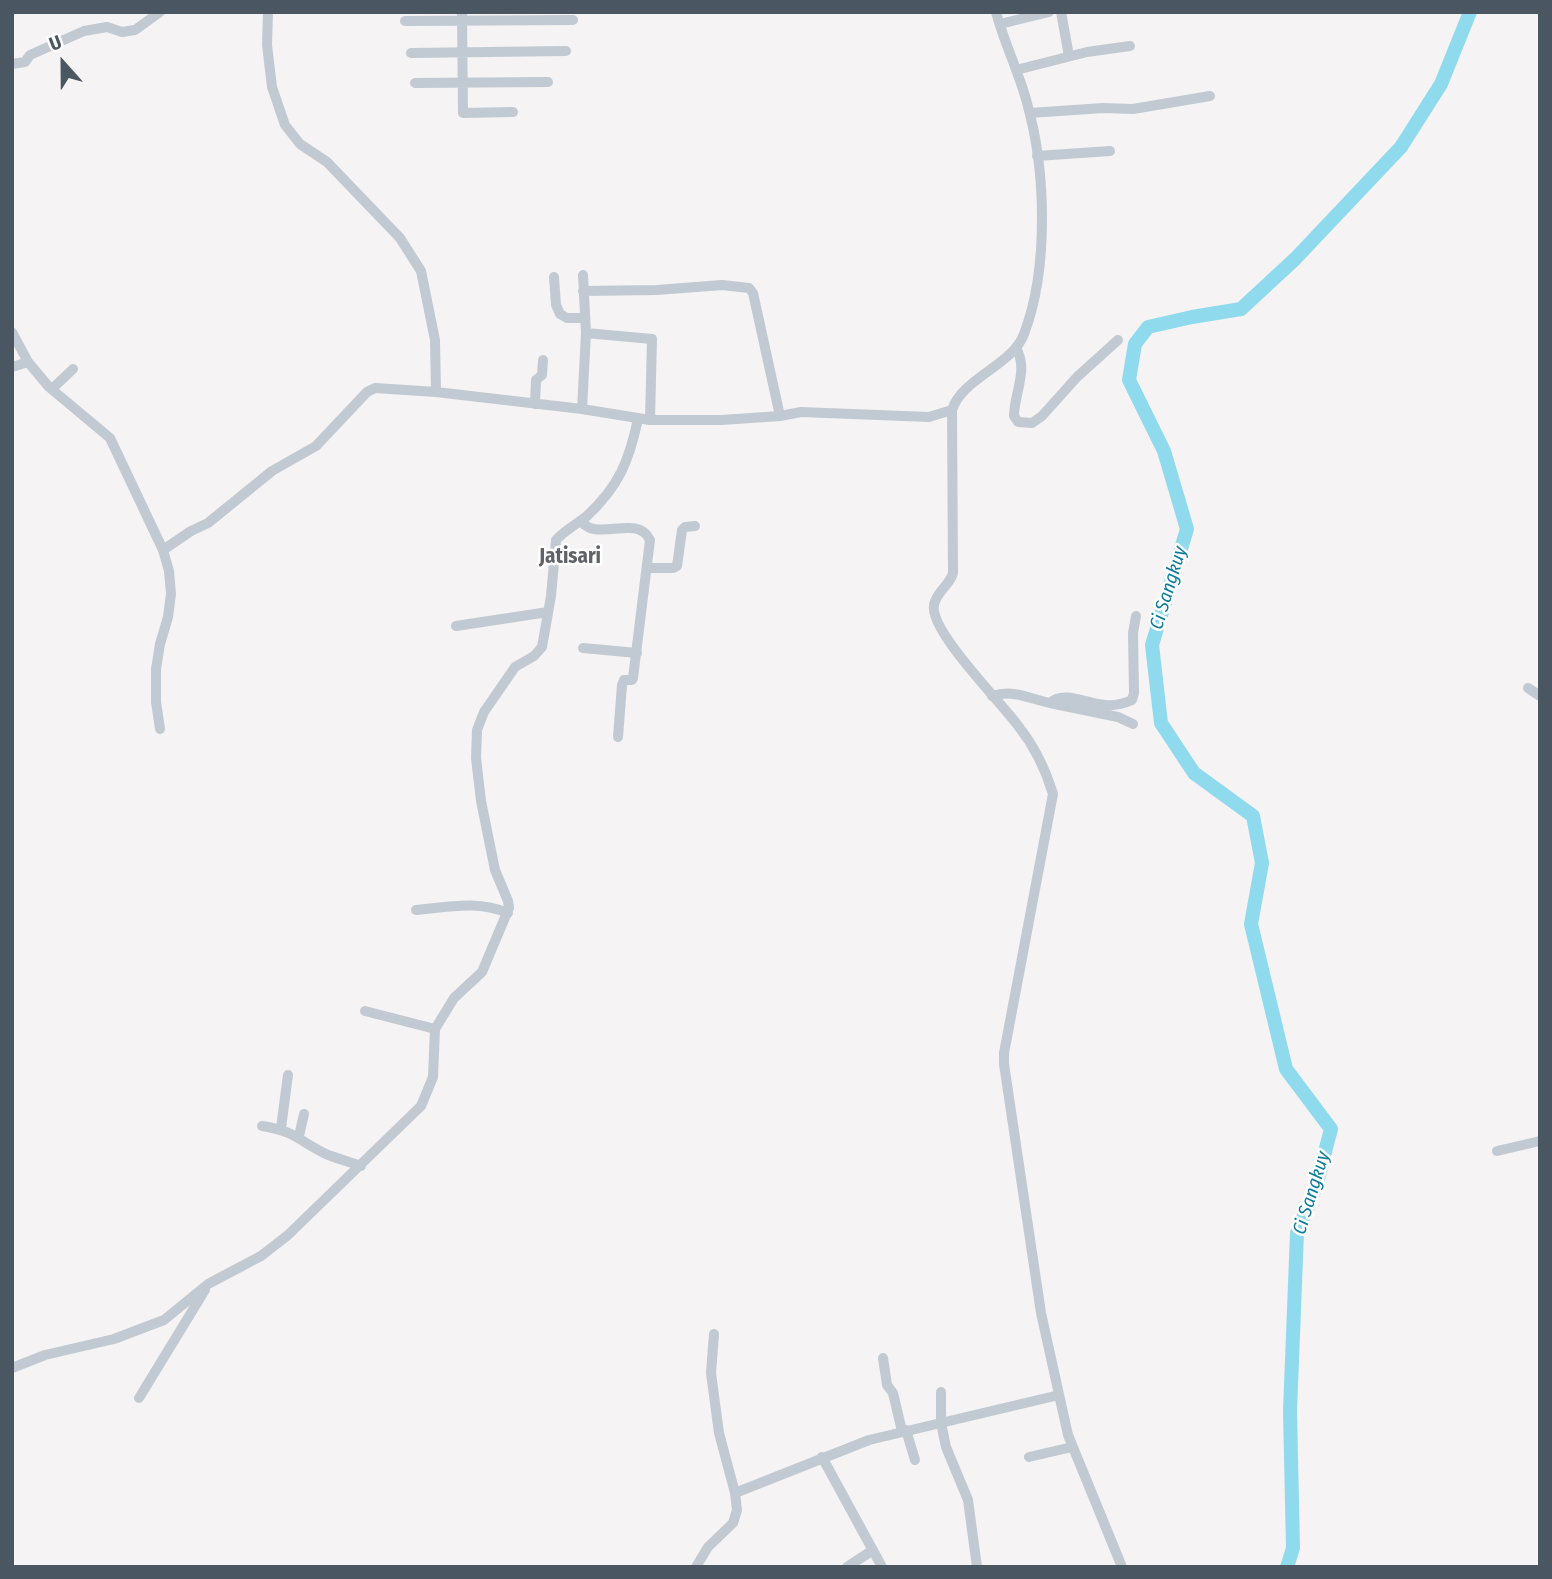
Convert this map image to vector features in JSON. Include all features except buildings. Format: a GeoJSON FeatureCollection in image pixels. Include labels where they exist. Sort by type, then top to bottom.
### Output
{"type":"FeatureCollection","features":[{"type":"Feature","properties":{"kind":"street"},"geometry":{"type":"LineString","coordinates":[[12,64],[26,62],[30,55],[84,31],[107,27],[122,32],[135,30],[160,12]]}},
{"type":"Feature","properties":{"kind":"street"},"geometry":{"type":"LineString","coordinates":[[268,12],[267,45],[272,87],[285,125],[300,144],[327,162],[400,238],[421,271],[435,340],[436,392]]}},
{"type":"Feature","properties":{"kind":"street"},"geometry":{"type":"LineString","coordinates":[[996,12],[1030,113],[1042,205],[1040,257],[1024,336],[1016,348],[958,398],[952,410],[953,573],[936,599],[934,610],[944,632],[1021,730],[1039,760],[1053,794],[1003,1059],[1037,1290],[1059,1395],[1072,1447],[1122,1567]]}},
{"type":"Feature","properties":{"kind":"street"},"geometry":{"type":"LineString","coordinates":[[1000,24],[1049,12]]}},
{"type":"Feature","properties":{"kind":"street"},"geometry":{"type":"LineString","coordinates":[[1061,12],[1069,56]]}},
{"type":"Feature","properties":{"kind":"street"},"geometry":{"type":"LineString","coordinates":[[462,17],[463,113],[513,112]]}},
{"type":"Feature","properties":{"kind":"street"},"geometry":{"type":"LineString","coordinates":[[405,21],[462,17],[573,20]]}},
{"type":"Feature","properties":{"kind":"street"},"geometry":{"type":"LineString","coordinates":[[1016,70],[1069,56],[1130,46]]}},
{"type":"Feature","properties":{"kind":"street"},"geometry":{"type":"LineString","coordinates":[[411,52],[566,51]]}},
{"type":"Feature","properties":{"kind":"street"},"geometry":{"type":"LineString","coordinates":[[415,83],[548,82]]}},
{"type":"Feature","properties":{"kind":"street"},"geometry":{"type":"LineString","coordinates":[[1030,113],[1103,107],[1133,109],[1210,96]]}},
{"type":"Feature","properties":{"kind":"street"},"geometry":{"type":"LineString","coordinates":[[1037,156],[1110,151]]}},
{"type":"Feature","properties":{"kind":"street"},"geometry":{"type":"LineString","coordinates":[[582,409],[586,333],[583,275]]}},
{"type":"Feature","properties":{"kind":"street"},"geometry":{"type":"LineString","coordinates":[[554,277],[558,313],[567,318],[585,318]]}},
{"type":"Feature","properties":{"kind":"street"},"geometry":{"type":"LineString","coordinates":[[583,291],[722,285],[749,288],[753,293],[780,416]]}},
{"type":"Feature","properties":{"kind":"street"},"geometry":{"type":"LineString","coordinates":[[12,332],[28,362],[52,389],[110,438],[163,550],[169,571],[171,594],[156,670],[156,702],[160,729]]}},
{"type":"Feature","properties":{"kind":"street"},"geometry":{"type":"LineString","coordinates":[[586,333],[652,339],[650,420]]}},
{"type":"Feature","properties":{"kind":"street"},"geometry":{"type":"LineString","coordinates":[[1016,348],[1021,356],[1022,366],[1014,416],[1023,424],[1032,423],[1042,416],[1077,377],[1118,340]]}},
{"type":"Feature","properties":{"kind":"street"},"geometry":{"type":"LineString","coordinates":[[536,404],[536,380],[542,375],[542,360]]}},
{"type":"Feature","properties":{"kind":"street"},"geometry":{"type":"LineString","coordinates":[[12,366],[28,362]]}},
{"type":"Feature","properties":{"kind":"street"},"geometry":{"type":"LineString","coordinates":[[52,389],[73,369]]}},
{"type":"Feature","properties":{"kind":"street"},"geometry":{"type":"LineString","coordinates":[[163,550],[208,523],[272,471],[316,446],[369,390],[379,387],[582,409],[650,420],[722,420],[801,412],[929,417],[952,410]]}},
{"type":"Feature","properties":{"kind":"street"},"geometry":{"type":"LineString","coordinates":[[12,1368],[45,1355],[114,1339],[155,1324],[174,1313],[208,1284],[261,1256],[288,1235],[424,1101],[433,1077],[435,1029],[454,998],[482,972],[508,913],[508,901],[495,870],[481,803],[476,758],[478,724],[515,667],[531,659],[540,650],[548,612],[556,540],[580,522],[603,499],[622,474],[638,419]]}},
{"type":"Feature","properties":{"kind":"street"},"geometry":{"type":"LineString","coordinates":[[580,522],[594,529],[619,528],[646,534],[650,540],[634,678],[625,680],[622,685],[618,737]]}},
{"type":"Feature","properties":{"kind":"street"},"geometry":{"type":"LineString","coordinates":[[648,568],[677,566],[682,530],[695,526]]}},
{"type":"Feature","properties":{"kind":"street"},"geometry":{"type":"LineString","coordinates":[[456,626],[548,612]]}},
{"type":"Feature","properties":{"kind":"street"},"geometry":{"type":"LineString","coordinates":[[1050,703],[1061,697],[1103,705],[1116,705],[1132,700],[1133,633],[1136,616]]}},
{"type":"Feature","properties":{"kind":"street"},"geometry":{"type":"LineString","coordinates":[[583,649],[637,653]]}},
{"type":"Feature","properties":{"kind":"street"},"geometry":{"type":"LineString","coordinates":[[1528,688],[1540,696]]}},
{"type":"Feature","properties":{"kind":"street"},"geometry":{"type":"LineString","coordinates":[[992,696],[1018,693],[1050,703],[1118,717],[1133,724]]}},
{"type":"Feature","properties":{"kind":"street"},"geometry":{"type":"LineString","coordinates":[[416,910],[452,905],[490,906],[508,913]]}},
{"type":"Feature","properties":{"kind":"street"},"geometry":{"type":"LineString","coordinates":[[365,1011],[435,1029]]}},
{"type":"Feature","properties":{"kind":"street"},"geometry":{"type":"LineString","coordinates":[[281,1128],[288,1075]]}},
{"type":"Feature","properties":{"kind":"street"},"geometry":{"type":"LineString","coordinates":[[299,1136],[304,1114]]}},
{"type":"Feature","properties":{"kind":"street"},"geometry":{"type":"LineString","coordinates":[[262,1126],[281,1128],[326,1154],[361,1166]]}},
{"type":"Feature","properties":{"kind":"street"},"geometry":{"type":"LineString","coordinates":[[1497,1151],[1540,1141]]}},
{"type":"Feature","properties":{"kind":"street"},"geometry":{"type":"LineString","coordinates":[[139,1398],[208,1284]]}},
{"type":"Feature","properties":{"kind":"street"},"geometry":{"type":"LineString","coordinates":[[696,1567],[708,1547],[736,1518],[735,1493],[719,1433],[713,1384],[711,1359],[714,1334]]}},
{"type":"Feature","properties":{"kind":"street"},"geometry":{"type":"LineString","coordinates":[[883,1357],[887,1385],[893,1393],[915,1460]]}},
{"type":"Feature","properties":{"kind":"street"},"geometry":{"type":"LineString","coordinates":[[941,1392],[941,1423],[946,1447],[968,1500],[977,1567]]}},
{"type":"Feature","properties":{"kind":"street"},"geometry":{"type":"LineString","coordinates":[[735,1493],[869,1440],[1059,1395]]}},
{"type":"Feature","properties":{"kind":"street"},"geometry":{"type":"LineString","coordinates":[[1029,1457],[1072,1447]]}},
{"type":"Feature","properties":{"kind":"street"},"geometry":{"type":"LineString","coordinates":[[822,1457],[882,1567]]}},
{"type":"Feature","properties":{"kind":"street"},"geometry":{"type":"LineString","coordinates":[[847,1567],[873,1550]]}},
{"type":"Feature","properties":{"kind":"waterway","name":"Ci Sangkuy"},"geometry":{"type":"LineString","coordinates":[[1287,1567],[1293,1548],[1290,1411],[1297,1233],[1316,1186],[1331,1129],[1286,1069],[1251,924],[1262,863],[1253,816],[1194,773],[1161,723],[1152,645],[1187,529],[1164,451],[1129,380],[1135,344],[1148,327],[1241,309],[1295,259],[1401,147],[1441,84],[1470,12]]}},
{"type":"Feature","properties":{"kind":"district","name":"Jatisari"},"geometry":{"type":"Point","coordinates":[570,557]}}]}
